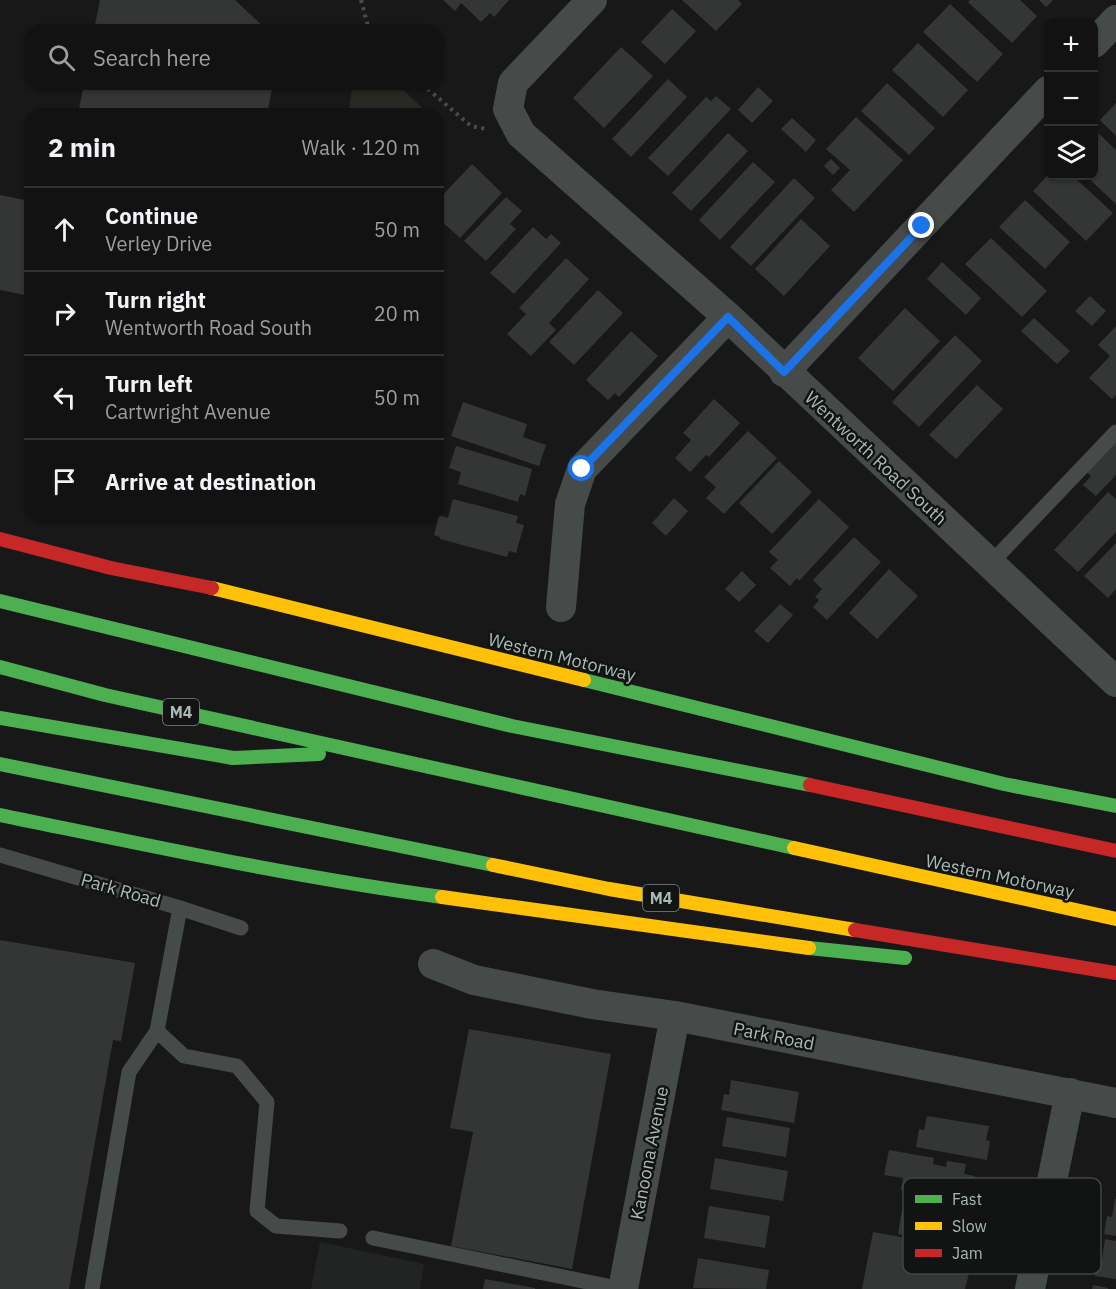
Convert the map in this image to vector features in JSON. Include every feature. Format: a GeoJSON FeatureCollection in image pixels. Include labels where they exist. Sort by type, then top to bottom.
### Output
{"type":"FeatureCollection","features":[{"type":"Feature","properties":{"kind":"highway"},"geometry":{"type":"LineString","coordinates":[[28,532],[208,587]]}},
{"type":"Feature","properties":{"kind":"highway","name":"Western Motorway"},"geometry":{"type":"LineString","coordinates":[[0,539],[111,568],[208,587],[970,775],[1116,806]]}},
{"type":"Feature","properties":{"kind":"highway"},"geometry":{"type":"LineString","coordinates":[[0,601],[512,726],[710,764],[1116,851]]}},
{"type":"Feature","properties":{"kind":"highway","name":"Western Motorway"},"geometry":{"type":"LineString","coordinates":[[0,667],[105,695],[1116,919]]}},
{"type":"Feature","properties":{"kind":"highway"},"geometry":{"type":"LineString","coordinates":[[0,718],[233,758],[363,752]]}},
{"type":"Feature","properties":{"kind":"highway","name":"M4"},"geometry":{"type":"LineString","coordinates":[[0,764],[609,889],[1116,973]]}},
{"type":"Feature","properties":{"kind":"highway"},"geometry":{"type":"LineString","coordinates":[[0,815],[212,858],[395,891],[917,960]]}},
{"type":"Feature","properties":{"kind":"highway"},"geometry":{"type":"LineString","coordinates":[[999,968],[1116,979]]}},
{"type":"Feature","properties":{"kind":"street"},"geometry":{"type":"LineString","coordinates":[[514,122],[513,83],[592,0]]}},
{"type":"Feature","properties":{"kind":"street"},"geometry":{"type":"LineString","coordinates":[[1098,40],[1116,20]]}},
{"type":"Feature","properties":{"kind":"street"},"geometry":{"type":"LineString","coordinates":[[784,372],[1044,95]]}},
{"type":"Feature","properties":{"kind":"street","name":"Wentworth Road South"},"geometry":{"type":"LineString","coordinates":[[514,122],[728,317],[1116,682]]}},
{"type":"Feature","properties":{"kind":"street"},"geometry":{"type":"LineString","coordinates":[[561,607],[570,504],[582,469],[728,317]]}},
{"type":"Feature","properties":{"kind":"street","name":"Park Road"},"geometry":{"type":"LineString","coordinates":[[433,964],[474,980],[1116,1103]]}},
{"type":"Feature","properties":{"kind":"street","name":"Kanoona Avenue"},"geometry":{"type":"LineString","coordinates":[[622,1289],[675,1017]]}},
{"type":"Feature","properties":{"kind":"street"},"geometry":{"type":"LineString","coordinates":[[1053,1178],[1070,1093]]}},
{"type":"Feature","properties":{"kind":"street"},"geometry":{"type":"LineString","coordinates":[[1030,1289],[1033,1274]]}},
{"type":"Feature","properties":{"kind":"lane"},"geometry":{"type":"LineString","coordinates":[[990,564],[1116,432]]}},
{"type":"Feature","properties":{"kind":"lane","name":"Park Road"},"geometry":{"type":"LineString","coordinates":[[0,855],[241,928]]}},
{"type":"Feature","properties":{"kind":"lane"},"geometry":{"type":"LineString","coordinates":[[92,1289],[129,1072],[157,1031],[180,908]]}},
{"type":"Feature","properties":{"kind":"lane"},"geometry":{"type":"LineString","coordinates":[[157,1031],[184,1056],[237,1066],[267,1102],[257,1211],[276,1226],[340,1231]]}},
{"type":"Feature","properties":{"kind":"lane"},"geometry":{"type":"LineString","coordinates":[[373,1238],[622,1289]]}},
{"type":"Feature","properties":{"kind":"path"},"geometry":{"type":"LineString","coordinates":[[361,0],[367,24]]}},
{"type":"Feature","properties":{"kind":"path"},"geometry":{"type":"LineString","coordinates":[[429,90],[471,126],[514,122]]}},
{"type":"Feature","properties":{"kind":"shaded area"},"geometry":{"type":"Polygon","coordinates":[[[352,90],[403,90],[423,108],[349,108],[352,90]]]}},
{"type":"Feature","properties":{"kind":"shaded area"},"geometry":{"type":"Polygon","coordinates":[[[320,1242],[424,1264],[420,1289],[311,1289],[320,1242]]]}},
{"type":"Feature","properties":{"kind":"building"},"geometry":{"type":"Polygon","coordinates":[[[100,0],[235,0],[261,24],[95,24],[100,0]]]}},
{"type":"Feature","properties":{"kind":"building"},"geometry":{"type":"Polygon","coordinates":[[[443,0],[509,0],[494,17],[490,13],[481,22],[461,3],[455,11],[443,0]]]}},
{"type":"Feature","properties":{"kind":"building"},"geometry":{"type":"Polygon","coordinates":[[[682,0],[738,0],[742,4],[716,31],[682,0]]]}},
{"type":"Feature","properties":{"kind":"building"},"geometry":{"type":"Polygon","coordinates":[[[970,0],[1020,0],[1037,16],[1012,43],[968,2],[970,0]]]}},
{"type":"Feature","properties":{"kind":"building"},"geometry":{"type":"Polygon","coordinates":[[[1039,0],[1053,0],[1046,7],[1039,0]]]}},
{"type":"Feature","properties":{"kind":"building"},"geometry":{"type":"Polygon","coordinates":[[[950,4],[1003,54],[977,82],[923,32],[950,4]]]}},
{"type":"Feature","properties":{"kind":"building"},"geometry":{"type":"Polygon","coordinates":[[[672,9],[696,31],[665,64],[641,42],[672,9]]]}},
{"type":"Feature","properties":{"kind":"building"},"geometry":{"type":"Polygon","coordinates":[[[918,43],[968,90],[943,117],[892,70],[918,43]]]}},
{"type":"Feature","properties":{"kind":"building"},"geometry":{"type":"Polygon","coordinates":[[[621,47],[653,76],[604,128],[573,98],[621,47]]]}},
{"type":"Feature","properties":{"kind":"building"},"geometry":{"type":"Polygon","coordinates":[[[668,79],[687,97],[631,157],[612,139],[668,79]]]}},
{"type":"Feature","properties":{"kind":"building"},"geometry":{"type":"Polygon","coordinates":[[[887,83],[935,128],[909,155],[861,111],[887,83]]]}},
{"type":"Feature","properties":{"kind":"building"},"geometry":{"type":"Polygon","coordinates":[[[758,87],[773,101],[752,123],[738,110],[758,87]]]}},
{"type":"Feature","properties":{"kind":"building"},"geometry":{"type":"Polygon","coordinates":[[[83,90],[272,90],[268,108],[79,108],[83,90]]]}},
{"type":"Feature","properties":{"kind":"building"},"geometry":{"type":"Polygon","coordinates":[[[716,96],[731,109],[668,176],[648,158],[706,97],[711,101],[716,96]]]}},
{"type":"Feature","properties":{"kind":"building"},"geometry":{"type":"Polygon","coordinates":[[[1116,103],[1116,136],[1100,120],[1116,103]]]}},
{"type":"Feature","properties":{"kind":"building"},"geometry":{"type":"Polygon","coordinates":[[[856,117],[903,160],[854,212],[831,190],[850,170],[826,149],[856,117]]]}},
{"type":"Feature","properties":{"kind":"building"},"geometry":{"type":"Polygon","coordinates":[[[792,118],[816,140],[806,152],[781,129],[792,118]]]}},
{"type":"Feature","properties":{"kind":"building"},"geometry":{"type":"Polygon","coordinates":[[[728,133],[748,151],[691,211],[672,193],[728,133]]]}},
{"type":"Feature","properties":{"kind":"building"},"geometry":{"type":"Polygon","coordinates":[[[1098,133],[1116,150],[1116,204],[1090,180],[1098,180],[1098,133]]]}},
{"type":"Feature","properties":{"kind":"building"},"geometry":{"type":"Polygon","coordinates":[[[831,159],[840,168],[833,175],[824,166],[831,159]]]}},
{"type":"Feature","properties":{"kind":"building"},"geometry":{"type":"Polygon","coordinates":[[[753,162],[775,182],[720,240],[699,220],[753,162]]]}},
{"type":"Feature","properties":{"kind":"building"},"geometry":{"type":"Polygon","coordinates":[[[472,164],[502,193],[460,238],[444,223],[444,194],[472,164]]]}},
{"type":"Feature","properties":{"kind":"building"},"geometry":{"type":"Polygon","coordinates":[[[794,178],[815,198],[751,266],[730,247],[794,178]]]}},
{"type":"Feature","properties":{"kind":"building"},"geometry":{"type":"Polygon","coordinates":[[[1044,179],[1077,180],[1113,213],[1086,241],[1033,191],[1044,179]]]}},
{"type":"Feature","properties":{"kind":"building"},"geometry":{"type":"Polygon","coordinates":[[[0,195],[24,200],[24,295],[0,290],[0,195]]]}},
{"type":"Feature","properties":{"kind":"building"},"geometry":{"type":"Polygon","coordinates":[[[506,197],[522,211],[510,224],[516,229],[486,261],[464,241],[506,197]]]}},
{"type":"Feature","properties":{"kind":"building"},"geometry":{"type":"Polygon","coordinates":[[[1025,200],[1070,242],[1045,269],[999,227],[1025,200]]]}},
{"type":"Feature","properties":{"kind":"building"},"geometry":{"type":"Polygon","coordinates":[[[801,219],[830,246],[784,296],[755,269],[801,219]]]}},
{"type":"Feature","properties":{"kind":"building"},"geometry":{"type":"Polygon","coordinates":[[[533,227],[546,239],[551,234],[561,243],[514,294],[490,273],[533,227]]]}},
{"type":"Feature","properties":{"kind":"building"},"geometry":{"type":"Polygon","coordinates":[[[991,238],[1047,291],[1022,317],[965,264],[991,238]]]}},
{"type":"Feature","properties":{"kind":"building"},"geometry":{"type":"Polygon","coordinates":[[[566,258],[589,279],[549,323],[556,330],[531,356],[507,334],[526,314],[519,308],[566,258]]]}},
{"type":"Feature","properties":{"kind":"building"},"geometry":{"type":"Polygon","coordinates":[[[942,262],[981,298],[966,315],[927,279],[942,262]]]}},
{"type":"Feature","properties":{"kind":"building"},"geometry":{"type":"Polygon","coordinates":[[[598,290],[623,313],[574,365],[549,342],[598,290]]]}},
{"type":"Feature","properties":{"kind":"building"},"geometry":{"type":"Polygon","coordinates":[[[1090,296],[1106,311],[1092,326],[1075,311],[1090,296]]]}},
{"type":"Feature","properties":{"kind":"building"},"geometry":{"type":"Polygon","coordinates":[[[905,308],[940,341],[893,391],[858,358],[905,308]]]}},
{"type":"Feature","properties":{"kind":"building"},"geometry":{"type":"Polygon","coordinates":[[[1034,318],[1070,351],[1057,364],[1021,331],[1034,318]]]}},
{"type":"Feature","properties":{"kind":"building"},"geometry":{"type":"Polygon","coordinates":[[[1116,326],[1116,395],[1112,399],[1089,378],[1110,356],[1098,345],[1116,326]]]}},
{"type":"Feature","properties":{"kind":"building"},"geometry":{"type":"Polygon","coordinates":[[[631,331],[658,356],[619,397],[615,393],[608,400],[586,380],[631,331]]]}},
{"type":"Feature","properties":{"kind":"building"},"geometry":{"type":"Polygon","coordinates":[[[955,335],[982,361],[919,427],[892,402],[955,335]]]}},
{"type":"Feature","properties":{"kind":"building"},"geometry":{"type":"Polygon","coordinates":[[[977,385],[1003,409],[956,459],[929,435],[977,385]]]}},
{"type":"Feature","properties":{"kind":"building"},"geometry":{"type":"Polygon","coordinates":[[[714,399],[740,423],[709,457],[706,455],[690,472],[675,458],[691,440],[683,433],[714,399]]]}},
{"type":"Feature","properties":{"kind":"building"},"geometry":{"type":"Polygon","coordinates":[[[463,402],[527,424],[523,437],[546,445],[539,466],[451,436],[463,402]]]}},
{"type":"Feature","properties":{"kind":"building"},"geometry":{"type":"Polygon","coordinates":[[[748,431],[777,458],[724,514],[706,498],[716,487],[704,477],[748,431]]]}},
{"type":"Feature","properties":{"kind":"building"},"geometry":{"type":"Polygon","coordinates":[[[1116,438],[1116,475],[1096,496],[1083,485],[1091,476],[1085,471],[1116,438]]]}},
{"type":"Feature","properties":{"kind":"building"},"geometry":{"type":"Polygon","coordinates":[[[456,446],[532,469],[525,496],[520,494],[518,502],[458,484],[461,472],[449,468],[456,446]]]}},
{"type":"Feature","properties":{"kind":"building"},"geometry":{"type":"Polygon","coordinates":[[[779,461],[812,492],[772,534],[739,503],[779,461]]]}},
{"type":"Feature","properties":{"kind":"building"},"geometry":{"type":"Polygon","coordinates":[[[1108,492],[1116,499],[1116,532],[1078,572],[1054,550],[1108,492]]]}},
{"type":"Feature","properties":{"kind":"building"},"geometry":{"type":"Polygon","coordinates":[[[674,498],[688,511],[666,536],[652,523],[674,498]]]}},
{"type":"Feature","properties":{"kind":"building"},"geometry":{"type":"Polygon","coordinates":[[[453,499],[518,516],[516,523],[524,525],[516,553],[509,551],[507,557],[440,539],[434,535],[437,522],[444,522],[444,517],[448,518],[453,499]]]}},
{"type":"Feature","properties":{"kind":"building"},"geometry":{"type":"Polygon","coordinates":[[[819,499],[849,527],[799,581],[797,578],[790,586],[770,568],[778,560],[769,552],[819,499]]]}},
{"type":"Feature","properties":{"kind":"building"},"geometry":{"type":"Polygon","coordinates":[[[854,537],[881,562],[827,620],[813,607],[819,600],[815,597],[822,589],[813,580],[854,537]]]}},
{"type":"Feature","properties":{"kind":"building"},"geometry":{"type":"Polygon","coordinates":[[[1116,543],[1116,589],[1108,598],[1084,576],[1116,543]]]}},
{"type":"Feature","properties":{"kind":"building"},"geometry":{"type":"Polygon","coordinates":[[[889,569],[918,596],[877,639],[849,613],[889,569]]]}},
{"type":"Feature","properties":{"kind":"building"},"geometry":{"type":"Polygon","coordinates":[[[742,571],[756,585],[739,602],[725,589],[742,571]]]}},
{"type":"Feature","properties":{"kind":"building"},"geometry":{"type":"Polygon","coordinates":[[[780,604],[793,615],[768,643],[754,631],[780,604]]]}},
{"type":"Feature","properties":{"kind":"building"},"geometry":{"type":"Polygon","coordinates":[[[0,940],[135,963],[121,1041],[113,1040],[69,1289],[0,1289],[0,940]]]}},
{"type":"Feature","properties":{"kind":"building"},"geometry":{"type":"Polygon","coordinates":[[[469,1029],[611,1054],[572,1269],[451,1246],[473,1132],[450,1128],[469,1029]]]}},
{"type":"Feature","properties":{"kind":"building"},"geometry":{"type":"Polygon","coordinates":[[[731,1080],[799,1092],[794,1123],[721,1110],[724,1094],[729,1095],[731,1080]]]}},
{"type":"Feature","properties":{"kind":"building"},"geometry":{"type":"Polygon","coordinates":[[[927,1116],[989,1126],[986,1140],[990,1141],[987,1160],[916,1147],[919,1129],[924,1130],[927,1116]]]}},
{"type":"Feature","properties":{"kind":"building"},"geometry":{"type":"Polygon","coordinates":[[[727,1117],[790,1128],[786,1157],[722,1146],[727,1117]]]}},
{"type":"Feature","properties":{"kind":"building"},"geometry":{"type":"Polygon","coordinates":[[[889,1150],[934,1158],[933,1164],[946,1167],[947,1161],[966,1164],[964,1174],[975,1176],[975,1178],[903,1178],[884,1175],[889,1150]]]}},
{"type":"Feature","properties":{"kind":"building"},"geometry":{"type":"Polygon","coordinates":[[[715,1158],[788,1171],[783,1201],[710,1189],[715,1158]]]}},
{"type":"Feature","properties":{"kind":"building"},"geometry":{"type":"Polygon","coordinates":[[[1115,1199],[1116,1236],[1104,1234],[1107,1216],[1112,1217],[1115,1199]]]}},
{"type":"Feature","properties":{"kind":"building"},"geometry":{"type":"Polygon","coordinates":[[[903,1204],[903,1235],[898,1234],[903,1204]]]}},
{"type":"Feature","properties":{"kind":"building"},"geometry":{"type":"Polygon","coordinates":[[[709,1206],[770,1216],[765,1248],[704,1238],[709,1206]]]}},
{"type":"Feature","properties":{"kind":"building"},"geometry":{"type":"Polygon","coordinates":[[[873,1232],[903,1237],[903,1274],[969,1274],[965,1289],[862,1289],[873,1232]]]}},
{"type":"Feature","properties":{"kind":"building"},"geometry":{"type":"Polygon","coordinates":[[[1105,1239],[1116,1241],[1116,1279],[1095,1276],[1101,1274],[1105,1239]]]}},
{"type":"Feature","properties":{"kind":"building"},"geometry":{"type":"Polygon","coordinates":[[[698,1258],[769,1270],[766,1289],[693,1288],[698,1258]]]}},
{"type":"Feature","properties":{"kind":"building"},"geometry":{"type":"Polygon","coordinates":[[[485,1279],[535,1288],[535,1289],[483,1289],[485,1279]]]}},
{"type":"Feature","properties":{"kind":"building"},"geometry":{"type":"Polygon","coordinates":[[[1093,1285],[1108,1288],[1108,1289],[1092,1289],[1093,1285]]]}},
{"type":"Feature","properties":{"kind":"traffic: fast"},"geometry":{"type":"LineString","coordinates":[[0,601],[512,726],[810,785]]}},
{"type":"Feature","properties":{"kind":"traffic: fast"},"geometry":{"type":"LineString","coordinates":[[0,667],[105,695],[794,848]]}},
{"type":"Feature","properties":{"kind":"traffic: fast"},"geometry":{"type":"LineString","coordinates":[[584,680],[1004,784],[1116,806]]}},
{"type":"Feature","properties":{"kind":"traffic: fast"},"geometry":{"type":"LineString","coordinates":[[0,718],[233,758],[319,754]]}},
{"type":"Feature","properties":{"kind":"traffic: fast"},"geometry":{"type":"LineString","coordinates":[[0,764],[493,865]]}},
{"type":"Feature","properties":{"kind":"traffic: fast"},"geometry":{"type":"LineString","coordinates":[[0,815],[276,870],[442,897]]}},
{"type":"Feature","properties":{"kind":"traffic: fast"},"geometry":{"type":"LineString","coordinates":[[809,948],[905,958]]}},
{"type":"Feature","properties":{"kind":"traffic: slow"},"geometry":{"type":"LineString","coordinates":[[212,588],[584,680]]}},
{"type":"Feature","properties":{"kind":"traffic: slow"},"geometry":{"type":"LineString","coordinates":[[794,848],[1116,919]]}},
{"type":"Feature","properties":{"kind":"traffic: slow"},"geometry":{"type":"LineString","coordinates":[[493,865],[609,889],[855,930]]}},
{"type":"Feature","properties":{"kind":"traffic: slow"},"geometry":{"type":"LineString","coordinates":[[442,897],[809,948]]}},
{"type":"Feature","properties":{"kind":"traffic: jam"},"geometry":{"type":"LineString","coordinates":[[0,539],[111,568],[212,588]]}},
{"type":"Feature","properties":{"kind":"traffic: jam"},"geometry":{"type":"LineString","coordinates":[[810,785],[1116,851]]}},
{"type":"Feature","properties":{"kind":"traffic: jam"},"geometry":{"type":"LineString","coordinates":[[855,930],[1116,973]]}},
{"type":"Feature","properties":{"kind":"route"},"geometry":{"type":"LineString","coordinates":[[582,469],[728,317],[784,372],[922,226]]}}]}
